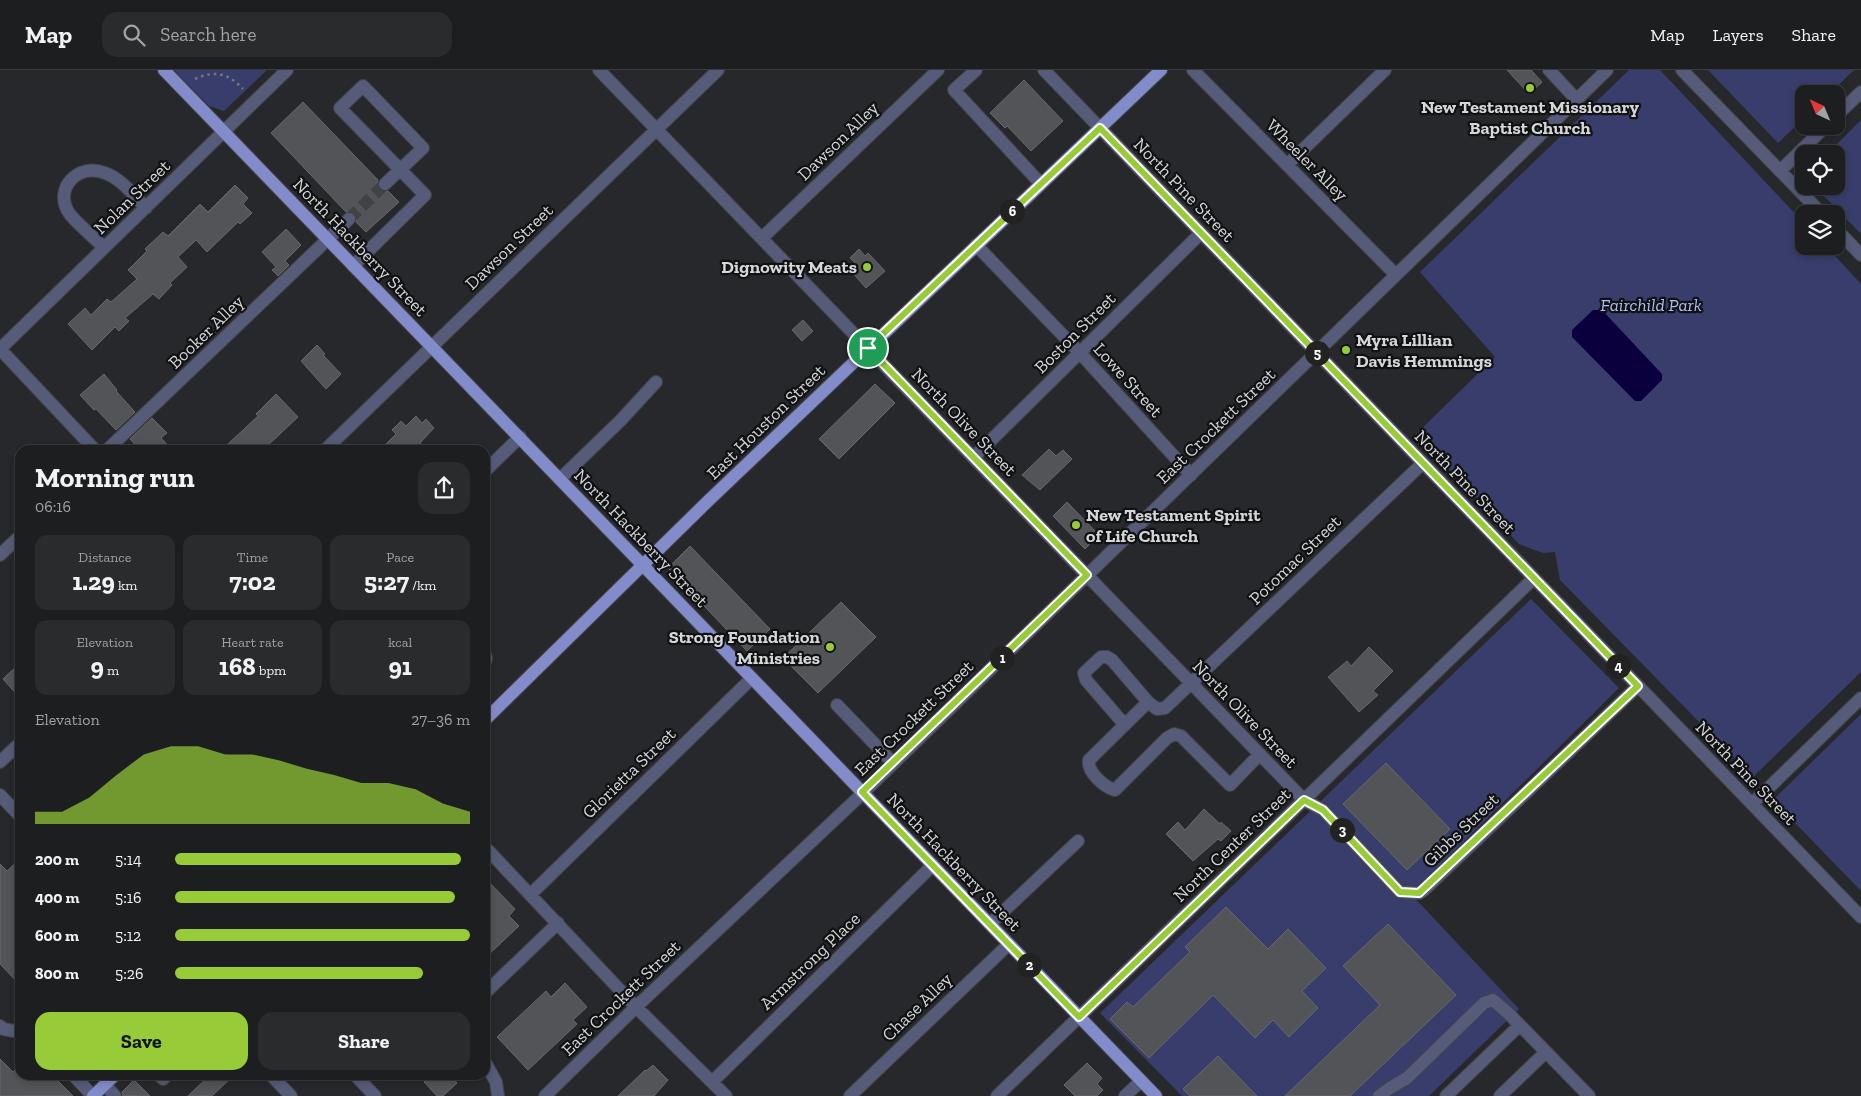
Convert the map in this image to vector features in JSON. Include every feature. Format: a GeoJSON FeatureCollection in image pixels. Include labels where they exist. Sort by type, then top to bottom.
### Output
{"type":"FeatureCollection","features":[{"type":"Feature","properties":{"kind":"main road","name":"North Hackberry Street"},"geometry":{"type":"LineString","coordinates":[[164,70],[1156,1096]]}},
{"type":"Feature","properties":{"kind":"main road","name":"East Houston Street"},"geometry":{"type":"LineString","coordinates":[[490,715],[644,566],[707,502],[1160,70]]}},
{"type":"Feature","properties":{"kind":"main road"},"geometry":{"type":"LineString","coordinates":[[93,1096],[110,1080]]}},
{"type":"Feature","properties":{"kind":"street","name":"Nolan Street"},"geometry":{"type":"LineString","coordinates":[[0,349],[288,70]]}},
{"type":"Feature","properties":{"kind":"street","name":"North Olive Street"},"geometry":{"type":"LineString","coordinates":[[598,70],[1304,800]]}},
{"type":"Feature","properties":{"kind":"street","name":"Dawson Street"},"geometry":{"type":"LineString","coordinates":[[330,445],[718,70]]}},
{"type":"Feature","properties":{"kind":"street","name":"Dawson Alley"},"geometry":{"type":"LineString","coordinates":[[762,238],[938,70]]}},
{"type":"Feature","properties":{"kind":"street"},"geometry":{"type":"LineString","coordinates":[[976,70],[954,90],[1041,184]]}},
{"type":"Feature","properties":{"kind":"street","name":"North Pine Street"},"geometry":{"type":"LineString","coordinates":[[1044,70],[1861,918]]}},
{"type":"Feature","properties":{"kind":"street","name":"Wheeler Alley"},"geometry":{"type":"LineString","coordinates":[[1193,70],[1396,275]]}},
{"type":"Feature","properties":{"kind":"street"},"geometry":{"type":"LineString","coordinates":[[1288,164],[1384,70]]}},
{"type":"Feature","properties":{"kind":"street"},"geometry":{"type":"LineString","coordinates":[[1549,70],[1576,99]]}},
{"type":"Feature","properties":{"kind":"street","name":"East Crockett Street"},"geometry":{"type":"LineString","coordinates":[[545,1096],[893,763],[1607,70]]}},
{"type":"Feature","properties":{"kind":"street"},"geometry":{"type":"LineString","coordinates":[[1682,70],[1813,205]]}},
{"type":"Feature","properties":{"kind":"street"},"geometry":{"type":"LineString","coordinates":[[353,266],[425,195],[401,168],[340,108],[363,86],[423,148],[401,168],[385,184]]}},
{"type":"Feature","properties":{"kind":"street"},"geometry":{"type":"LineString","coordinates":[[1845,107],[1861,92]]}},
{"type":"Feature","properties":{"kind":"street"},"geometry":{"type":"LineString","coordinates":[[1780,171],[1817,135]]}},
{"type":"Feature","properties":{"kind":"street"},"geometry":{"type":"LineString","coordinates":[[104,248],[69,212],[65,202],[65,191],[71,180],[79,172],[91,169],[116,177],[146,208]]}},
{"type":"Feature","properties":{"kind":"street","name":"Booker Alley"},"geometry":{"type":"LineString","coordinates":[[113,445],[349,219]]}},
{"type":"Feature","properties":{"kind":"street","name":"Boston Street"},"geometry":{"type":"LineString","coordinates":[[974,457],[1201,233]]}},
{"type":"Feature","properties":{"kind":"street"},"geometry":{"type":"LineString","coordinates":[[1845,238],[1861,255]]}},
{"type":"Feature","properties":{"kind":"street","name":"Lowe Street"},"geometry":{"type":"LineString","coordinates":[[976,245],[1080,353],[1191,474]]}},
{"type":"Feature","properties":{"kind":"street"},"geometry":{"type":"LineString","coordinates":[[0,349],[90,445]]}},
{"type":"Feature","properties":{"kind":"street"},"geometry":{"type":"LineString","coordinates":[[560,479],[621,420],[656,382]]}},
{"type":"Feature","properties":{"kind":"street"},"geometry":{"type":"LineString","coordinates":[[490,466],[520,437]]}},
{"type":"Feature","properties":{"kind":"street","name":"Potomac Street"},"geometry":{"type":"LineString","coordinates":[[1148,702],[1157,709],[1165,708],[1423,463]]}},
{"type":"Feature","properties":{"kind":"street"},"geometry":{"type":"LineString","coordinates":[[0,555],[15,541]]}},
{"type":"Feature","properties":{"kind":"street","name":"North Center Street"},"geometry":{"type":"LineString","coordinates":[[1002,1094],[1079,1017],[1534,578]]}},
{"type":"Feature","properties":{"kind":"street"},"geometry":{"type":"LineString","coordinates":[[1124,724],[1086,680],[1084,673],[1101,657],[1107,657],[1112,660],[1148,702],[1089,760],[1088,766],[1092,773],[1110,789],[1115,790],[1122,785],[1167,738],[1174,734],[1181,736],[1230,785],[1260,754]]}},
{"type":"Feature","properties":{"kind":"street","name":"Glorietta Street"},"geometry":{"type":"LineString","coordinates":[[531,894],[752,678]]}},
{"type":"Feature","properties":{"kind":"street","name":"Gibbs Street"},"geometry":{"type":"LineString","coordinates":[[1304,800],[1323,810],[1400,892],[1419,893],[1638,686]]}},
{"type":"Feature","properties":{"kind":"street"},"geometry":{"type":"LineString","coordinates":[[1752,804],[1861,698]]}},
{"type":"Feature","properties":{"kind":"street"},"geometry":{"type":"LineString","coordinates":[[838,705],[893,763]]}},
{"type":"Feature","properties":{"kind":"street"},"geometry":{"type":"LineString","coordinates":[[0,762],[15,748]]}},
{"type":"Feature","properties":{"kind":"street"},"geometry":{"type":"LineString","coordinates":[[0,795],[15,811]]}},
{"type":"Feature","properties":{"kind":"street"},"geometry":{"type":"LineString","coordinates":[[990,924],[1078,841]]}},
{"type":"Feature","properties":{"kind":"street"},"geometry":{"type":"LineString","coordinates":[[490,852],[636,1007],[726,1096]]}},
{"type":"Feature","properties":{"kind":"street","name":"Armstrong Place"},"geometry":{"type":"LineString","coordinates":[[712,1082],[933,865]]}},
{"type":"Feature","properties":{"kind":"street"},"geometry":{"type":"LineString","coordinates":[[490,988],[558,923]]}},
{"type":"Feature","properties":{"kind":"street","name":"Chase Alley"},"geometry":{"type":"LineString","coordinates":[[850,1096],[1009,944]]}},
{"type":"Feature","properties":{"kind":"street"},"geometry":{"type":"LineString","coordinates":[[1379,1096],[1408,1078],[1489,1000],[1498,1002],[1589,1096]]}},
{"type":"Feature","properties":{"kind":"street"},"geometry":{"type":"LineString","coordinates":[[1446,1096],[1520,1025]]}},
{"type":"Feature","properties":{"kind":"street"},"geometry":{"type":"LineString","coordinates":[[0,1026],[3,1029],[15,1031]]}},
{"type":"Feature","properties":{"kind":"street"},"geometry":{"type":"LineString","coordinates":[[1500,1096],[1546,1052]]}},
{"type":"Feature","properties":{"kind":"street"},"geometry":{"type":"LineString","coordinates":[[490,1071],[496,1082],[498,1096]]}},
{"type":"Feature","properties":{"kind":"street"},"geometry":{"type":"LineString","coordinates":[[77,1080],[93,1096]]}},
{"type":"Feature","properties":{"kind":"street"},"geometry":{"type":"LineString","coordinates":[[276,1080],[291,1096]]}},
{"type":"Feature","properties":{"kind":"street"},"geometry":{"type":"LineString","coordinates":[[360,1080],[375,1096]]}},
{"type":"Feature","properties":{"kind":"street"},"geometry":{"type":"LineString","coordinates":[[1125,1096],[1141,1081]]}},
{"type":"Feature","properties":{"kind":"street"},"geometry":{"type":"LineString","coordinates":[[104,1085],[115,1096]]}},
{"type":"Feature","properties":{"kind":"path"},"geometry":{"type":"LineString","coordinates":[[195,80],[206,72],[214,70],[228,74],[243,89]]}},
{"type":"Feature","properties":{"kind":"green space"},"geometry":{"type":"Polygon","coordinates":[[[174,70],[267,70],[224,111],[209,106],[174,70]]]}},
{"type":"Feature","properties":{"kind":"green space","name":"Fairchild Park"},"geometry":{"type":"Polygon","coordinates":[[[1629,70],[1660,70],[1795,213],[1795,255],[1834,255],[1861,284],[1861,672],[1753,777],[1560,580],[1555,552],[1543,553],[1519,544],[1416,434],[1495,357],[1420,272],[1629,70]]]}},
{"type":"Feature","properties":{"kind":"green space"},"geometry":{"type":"Polygon","coordinates":[[[1708,70],[1854,70],[1838,85],[1795,85],[1795,127],[1778,143],[1708,70]]]}},
{"type":"Feature","properties":{"kind":"green space"},"geometry":{"type":"Polygon","coordinates":[[[1861,120],[1861,234],[1845,218],[1845,205],[1833,205],[1823,195],[1845,195],[1845,145],[1836,145],[1861,120]]]}},
{"type":"Feature","properties":{"kind":"green space"},"geometry":{"type":"Polygon","coordinates":[[[1531,599],[1619,688],[1411,894],[1519,1009],[1429,1096],[1182,1096],[1100,1013],[1531,599]]]}},
{"type":"Feature","properties":{"kind":"green space"},"geometry":{"type":"Polygon","coordinates":[[[1861,714],[1861,891],[1773,800],[1861,714]]]}},
{"type":"Feature","properties":{"kind":"shaded area"},"geometry":{"type":"Polygon","coordinates":[[[1593,310],[1602,310],[1662,374],[1662,380],[1641,401],[1635,401],[1572,337],[1572,330],[1593,310]]]}},
{"type":"Feature","properties":{"kind":"building","name":"New Testament Missionary Baptist Church"},"geometry":{"type":"Polygon","coordinates":[[[1507,70],[1531,70],[1542,82],[1529,94],[1507,70]]]}},
{"type":"Feature","properties":{"kind":"building"},"geometry":{"type":"Polygon","coordinates":[[[1024,80],[1063,121],[1031,151],[1007,126],[1005,128],[990,113],[1024,80]]]}},
{"type":"Feature","properties":{"kind":"building"},"geometry":{"type":"Polygon","coordinates":[[[303,102],[378,180],[379,190],[383,192],[388,191],[399,202],[366,232],[356,222],[357,218],[354,213],[346,212],[271,133],[303,102]]]}},
{"type":"Feature","properties":{"kind":"building"},"geometry":{"type":"Polygon","coordinates":[[[235,185],[248,198],[243,204],[252,213],[240,224],[238,222],[207,252],[196,240],[178,257],[187,267],[170,283],[172,285],[159,299],[153,294],[125,318],[129,321],[119,331],[115,327],[92,350],[68,324],[85,308],[91,315],[107,299],[111,302],[137,279],[128,270],[147,251],[145,249],[163,232],[168,236],[200,204],[208,212],[235,185]]]}},
{"type":"Feature","properties":{"kind":"building"},"geometry":{"type":"Polygon","coordinates":[[[286,229],[301,245],[285,261],[289,265],[278,276],[272,270],[276,267],[262,252],[286,229]]]}},
{"type":"Feature","properties":{"kind":"building","name":"Dignowity Meats"},"geometry":{"type":"Polygon","coordinates":[[[859,249],[865,256],[868,253],[885,271],[866,288],[850,270],[856,264],[850,258],[859,249]]]}},
{"type":"Feature","properties":{"kind":"building"},"geometry":{"type":"Polygon","coordinates":[[[803,320],[813,331],[802,341],[792,330],[803,320]]]}},
{"type":"Feature","properties":{"kind":"building"},"geometry":{"type":"Polygon","coordinates":[[[317,345],[325,354],[323,355],[341,374],[326,389],[301,361],[317,345]]]}},
{"type":"Feature","properties":{"kind":"building"},"geometry":{"type":"Polygon","coordinates":[[[104,374],[135,412],[116,430],[80,395],[104,374]]]}},
{"type":"Feature","properties":{"kind":"building"},"geometry":{"type":"Polygon","coordinates":[[[875,384],[895,403],[839,459],[819,439],[875,384]]]}},
{"type":"Feature","properties":{"kind":"building"},"geometry":{"type":"Polygon","coordinates":[[[276,394],[298,417],[268,445],[229,445],[258,416],[256,414],[276,394]]]}},
{"type":"Feature","properties":{"kind":"building"},"geometry":{"type":"Polygon","coordinates":[[[416,416],[422,423],[426,419],[434,428],[420,443],[422,445],[385,445],[396,434],[392,430],[401,421],[406,426],[416,416]]]}},
{"type":"Feature","properties":{"kind":"building"},"geometry":{"type":"Polygon","coordinates":[[[152,418],[167,433],[161,438],[167,445],[135,445],[130,439],[152,418]]]}},
{"type":"Feature","properties":{"kind":"building"},"geometry":{"type":"Polygon","coordinates":[[[1049,449],[1056,456],[1063,450],[1072,459],[1040,490],[1022,475],[1049,449]]]}},
{"type":"Feature","properties":{"kind":"building","name":"New Testament Spirit of Life Church"},"geometry":{"type":"Polygon","coordinates":[[[1067,502],[1099,535],[1085,549],[1053,516],[1067,502]]]}},
{"type":"Feature","properties":{"kind":"building"},"geometry":{"type":"Polygon","coordinates":[[[690,546],[770,629],[747,651],[668,568],[690,546]]]}},
{"type":"Feature","properties":{"kind":"building","name":"Strong Foundation Ministries"},"geometry":{"type":"Polygon","coordinates":[[[841,602],[876,637],[818,693],[783,658],[841,602]]]}},
{"type":"Feature","properties":{"kind":"building"},"geometry":{"type":"Polygon","coordinates":[[[1369,647],[1393,671],[1373,691],[1378,695],[1359,712],[1328,677],[1347,661],[1351,666],[1369,647]]]}},
{"type":"Feature","properties":{"kind":"building"},"geometry":{"type":"Polygon","coordinates":[[[15,668],[15,692],[3,679],[15,668]]]}},
{"type":"Feature","properties":{"kind":"building"},"geometry":{"type":"Polygon","coordinates":[[[1386,763],[1450,829],[1407,870],[1343,804],[1386,763]]]}},
{"type":"Feature","properties":{"kind":"building"},"geometry":{"type":"Polygon","coordinates":[[[1204,809],[1220,824],[1221,822],[1231,831],[1221,841],[1218,839],[1193,861],[1166,834],[1178,822],[1185,830],[1204,809]]]}},
{"type":"Feature","properties":{"kind":"building"},"geometry":{"type":"Polygon","coordinates":[[[0,864],[7,871],[15,864],[15,980],[0,964],[0,864]]]}},
{"type":"Feature","properties":{"kind":"building"},"geometry":{"type":"Polygon","coordinates":[[[490,883],[515,909],[509,916],[519,926],[490,953],[490,883]]]}},
{"type":"Feature","properties":{"kind":"building"},"geometry":{"type":"Polygon","coordinates":[[[1226,907],[1268,949],[1288,929],[1326,968],[1302,991],[1318,1008],[1289,1037],[1273,1020],[1255,1038],[1213,995],[1149,1058],[1110,1019],[1127,1002],[1133,1007],[1190,952],[1185,947],[1226,907]]]}},
{"type":"Feature","properties":{"kind":"building"},"geometry":{"type":"Polygon","coordinates":[[[1388,924],[1456,995],[1350,1096],[1285,1096],[1380,1005],[1343,966],[1388,924]]]}},
{"type":"Feature","properties":{"kind":"building"},"geometry":{"type":"Polygon","coordinates":[[[565,983],[587,1007],[573,1020],[577,1024],[528,1070],[497,1037],[546,991],[551,997],[565,983]]]}},
{"type":"Feature","properties":{"kind":"building"},"geometry":{"type":"Polygon","coordinates":[[[1218,1056],[1257,1096],[1190,1096],[1183,1089],[1218,1056]]]}},
{"type":"Feature","properties":{"kind":"building"},"geometry":{"type":"Polygon","coordinates":[[[0,1059],[13,1072],[15,1070],[15,1080],[57,1080],[73,1096],[0,1096],[0,1059]]]}},
{"type":"Feature","properties":{"kind":"building"},"geometry":{"type":"Polygon","coordinates":[[[1087,1063],[1102,1078],[1097,1084],[1103,1090],[1097,1096],[1075,1096],[1064,1085],[1087,1063]]]}},
{"type":"Feature","properties":{"kind":"building"},"geometry":{"type":"Polygon","coordinates":[[[653,1065],[668,1080],[654,1096],[618,1096],[645,1070],[653,1065]]]}},
{"type":"Feature","properties":{"kind":"building"},"geometry":{"type":"Polygon","coordinates":[[[134,1080],[150,1096],[123,1096],[122,1092],[134,1080]]]}},
{"type":"Feature","properties":{"kind":"building"},"geometry":{"type":"Polygon","coordinates":[[[205,1080],[229,1080],[212,1096],[188,1096],[205,1080]]]}},
{"type":"Feature","properties":{"kind":"building"},"geometry":{"type":"Polygon","coordinates":[[[426,1080],[454,1080],[457,1083],[443,1096],[437,1096],[424,1082],[426,1080]]]}},
{"type":"Feature","properties":{"kind":"tunnel"},"geometry":{"type":"LineString","coordinates":[[349,219],[385,184]]}},
{"type":"Feature","properties":{"kind":"place","name":"New Testament Missionary Baptist Church"},"geometry":{"type":"Point","coordinates":[1530,88]}},
{"type":"Feature","properties":{"kind":"place","name":"Dignowity Meats"},"geometry":{"type":"Point","coordinates":[867,267]}},
{"type":"Feature","properties":{"kind":"place","name":"Myra Lillian Davis Hemmings"},"geometry":{"type":"Point","coordinates":[1346,350]}},
{"type":"Feature","properties":{"kind":"place","name":"New Testament Spirit of Life Church"},"geometry":{"type":"Point","coordinates":[1076,525]}},
{"type":"Feature","properties":{"kind":"place","name":"Strong Foundation Ministries"},"geometry":{"type":"Point","coordinates":[830,647]}},
{"type":"Feature","properties":{"kind":"route"},"geometry":{"type":"LineString","coordinates":[[1100,128],[1638,686],[1419,893],[1400,892],[1323,810],[1304,800],[1079,1017],[862,792],[1087,575],[868,348],[1100,128]]}}]}
